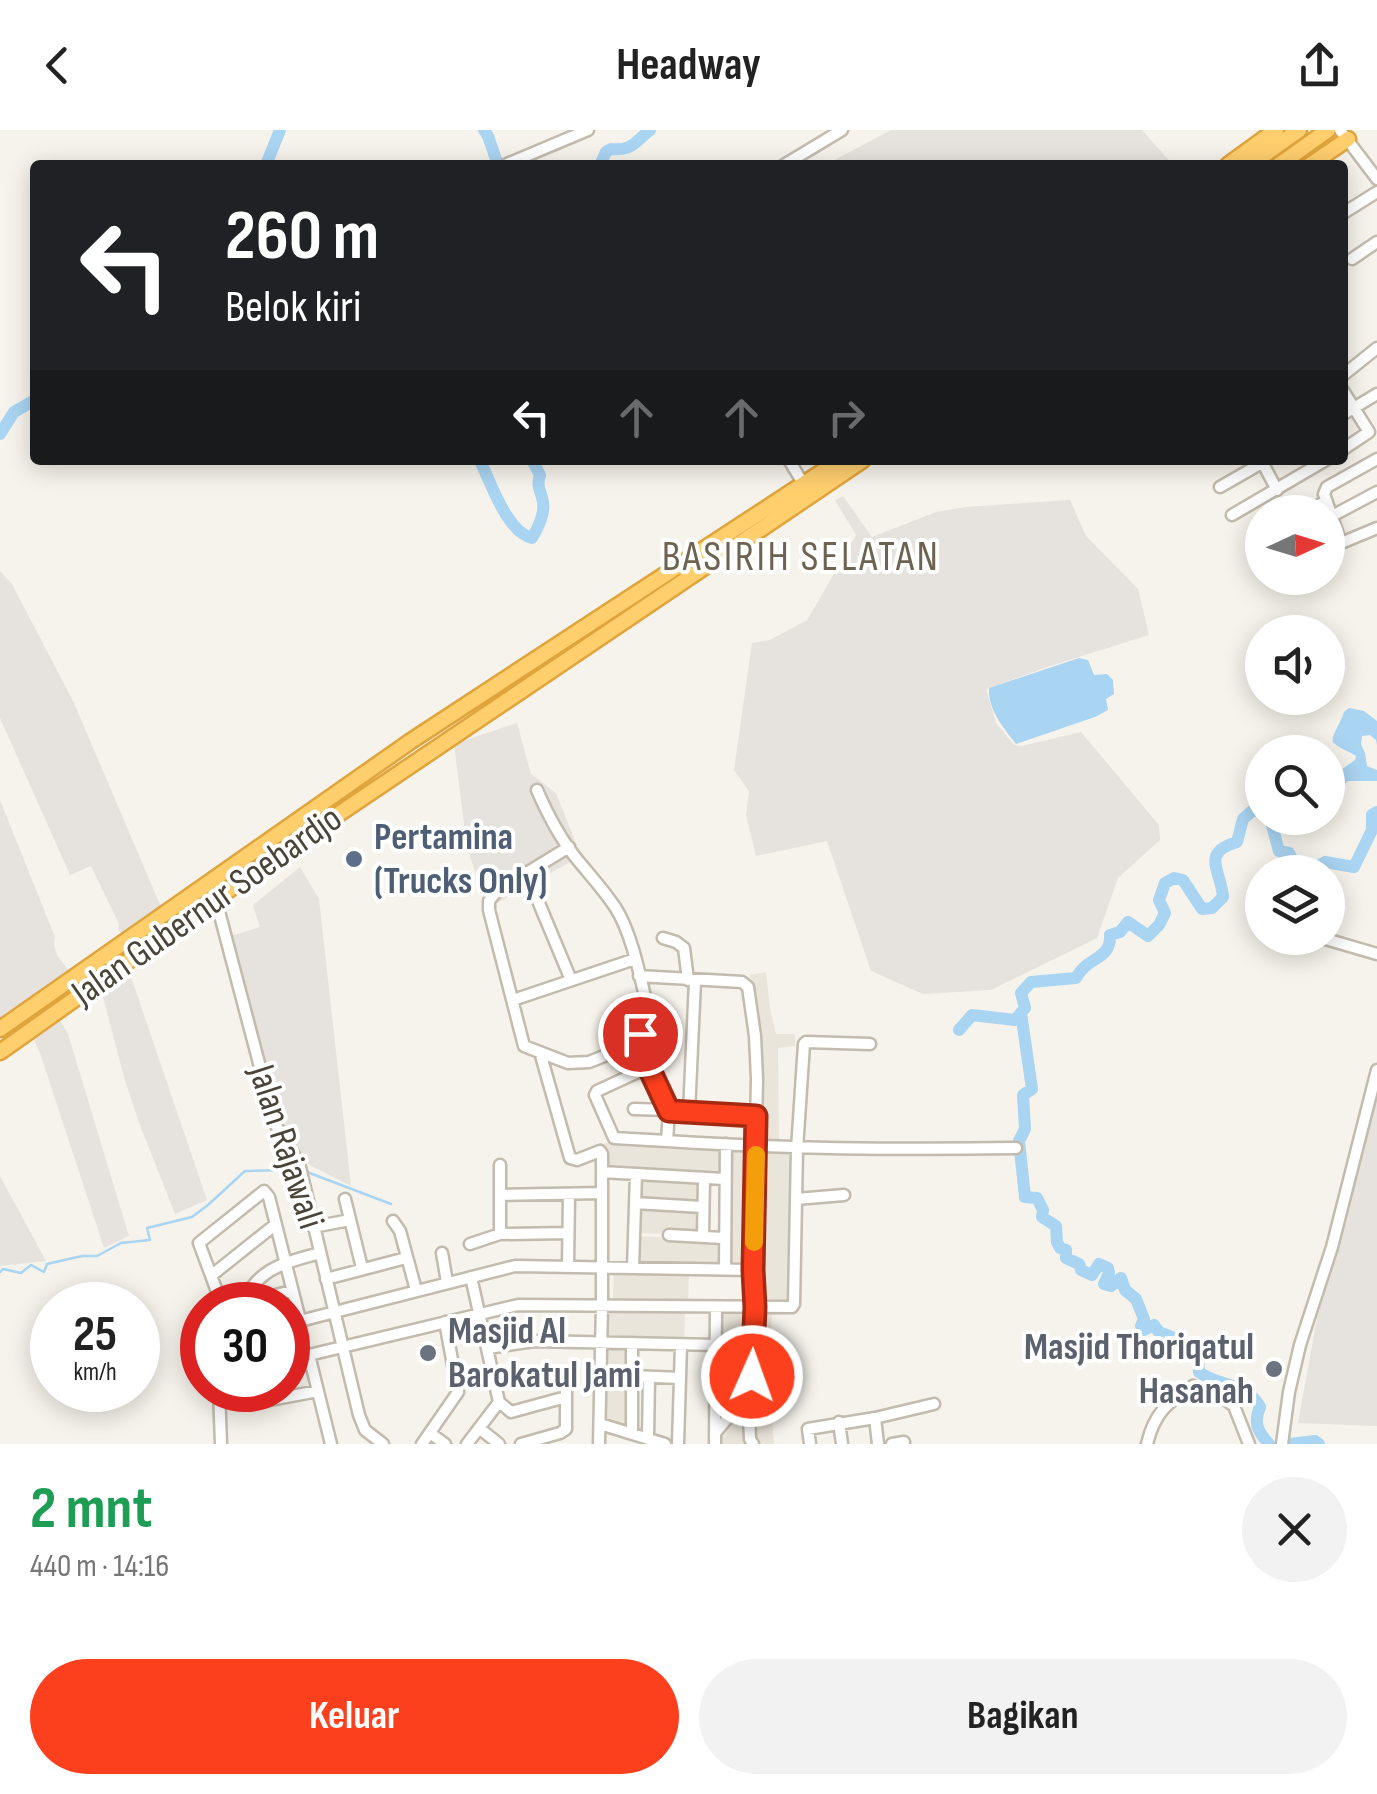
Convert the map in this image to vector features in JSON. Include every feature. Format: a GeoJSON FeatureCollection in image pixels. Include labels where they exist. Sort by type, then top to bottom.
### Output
{"type":"FeatureCollection","features":[{"type":"Feature","properties":{"kind":"highway"},"geometry":{"type":"LineString","coordinates":[[1235,160],[1276,130]]}},
{"type":"Feature","properties":{"kind":"highway"},"geometry":{"type":"LineString","coordinates":[[1257,160],[1299,130]]}},
{"type":"Feature","properties":{"kind":"highway"},"geometry":{"type":"LineString","coordinates":[[1286,160],[1328,130]]}},
{"type":"Feature","properties":{"kind":"highway"},"geometry":{"type":"LineString","coordinates":[[1315,160],[1344,134]]}},
{"type":"Feature","properties":{"kind":"highway","name":"Jalan Gubernur Soebardjo"},"geometry":{"type":"LineString","coordinates":[[0,1029],[411,741],[833,465]]}},
{"type":"Feature","properties":{"kind":"highway","name":"Jalan Gubernur Soebardjo"},"geometry":{"type":"LineString","coordinates":[[0,1052],[281,853],[857,465]]}},
{"type":"Feature","properties":{"kind":"highway"},"geometry":{"type":"LineString","coordinates":[[501,682],[512,697]]}},
{"type":"Feature","properties":{"kind":"street"},"geometry":{"type":"LineString","coordinates":[[516,160],[588,130]]}},
{"type":"Feature","properties":{"kind":"street"},"geometry":{"type":"LineString","coordinates":[[792,160],[842,130]]}},
{"type":"Feature","properties":{"kind":"street"},"geometry":{"type":"LineString","coordinates":[[1344,134],[1377,179]]}},
{"type":"Feature","properties":{"kind":"street"},"geometry":{"type":"LineString","coordinates":[[1348,210],[1377,192]]}},
{"type":"Feature","properties":{"kind":"street"},"geometry":{"type":"LineString","coordinates":[[1352,259],[1377,242]]}},
{"type":"Feature","properties":{"kind":"street"},"geometry":{"type":"LineString","coordinates":[[1348,371],[1377,348]]}},
{"type":"Feature","properties":{"kind":"street"},"geometry":{"type":"LineString","coordinates":[[1348,411],[1377,394]]}},
{"type":"Feature","properties":{"kind":"street"},"geometry":{"type":"LineString","coordinates":[[1348,397],[1369,434],[1348,446]]}},
{"type":"Feature","properties":{"kind":"street"},"geometry":{"type":"LineString","coordinates":[[1326,495],[1325,488],[1377,459]]}},
{"type":"Feature","properties":{"kind":"street"},"geometry":{"type":"LineString","coordinates":[[792,465],[804,485]]}},
{"type":"Feature","properties":{"kind":"street"},"geometry":{"type":"LineString","coordinates":[[1220,487],[1257,465]]}},
{"type":"Feature","properties":{"kind":"street"},"geometry":{"type":"LineString","coordinates":[[1266,465],[1277,490]]}},
{"type":"Feature","properties":{"kind":"street"},"geometry":{"type":"LineString","coordinates":[[1232,515],[1318,465]]}},
{"type":"Feature","properties":{"kind":"street"},"geometry":{"type":"LineString","coordinates":[[1345,509],[1377,492]]}},
{"type":"Feature","properties":{"kind":"street"},"geometry":{"type":"LineString","coordinates":[[1345,542],[1377,528]]}},
{"type":"Feature","properties":{"kind":"street"},"geometry":{"type":"LineString","coordinates":[[537,790],[568,846],[615,906],[634,958],[650,1023],[645,1030],[589,1062],[568,1063],[526,1049],[521,1042],[489,910],[489,901],[498,892],[568,846]]}},
{"type":"Feature","properties":{"kind":"street"},"geometry":{"type":"LineString","coordinates":[[526,872],[571,980]]}},
{"type":"Feature","properties":{"kind":"street","name":"Jalan Rajawali"},"geometry":{"type":"LineString","coordinates":[[216,900],[275,1124],[299,1163],[362,1424],[383,1444]]}},
{"type":"Feature","properties":{"kind":"street"},"geometry":{"type":"LineString","coordinates":[[663,938],[684,948],[691,981],[694,1032],[689,1113]]}},
{"type":"Feature","properties":{"kind":"street"},"geometry":{"type":"LineString","coordinates":[[1345,945],[1377,954]]}},
{"type":"Feature","properties":{"kind":"street"},"geometry":{"type":"LineString","coordinates":[[513,1000],[634,958]]}},
{"type":"Feature","properties":{"kind":"street"},"geometry":{"type":"LineString","coordinates":[[639,976],[747,985],[756,1051],[752,1384],[715,1439]]}},
{"type":"Feature","properties":{"kind":"street"},"geometry":{"type":"LineString","coordinates":[[634,1036],[668,1110],[667,1141]]}},
{"type":"Feature","properties":{"kind":"street"},"geometry":{"type":"LineString","coordinates":[[310,1355],[518,1306],[790,1308],[804,1044],[870,1044]]}},
{"type":"Feature","properties":{"kind":"street"},"geometry":{"type":"LineString","coordinates":[[540,1052],[570,1158],[577,1160],[601,1152],[599,1444]]}},
{"type":"Feature","properties":{"kind":"street"},"geometry":{"type":"LineString","coordinates":[[650,1067],[595,1094],[614,1138],[796,1149],[1016,1148]]}},
{"type":"Feature","properties":{"kind":"street"},"geometry":{"type":"LineString","coordinates":[[1283,1440],[1300,1346],[1332,1247],[1377,1070]]}},
{"type":"Feature","properties":{"kind":"street"},"geometry":{"type":"LineString","coordinates":[[662,1095],[634,1109],[756,1116]]}},
{"type":"Feature","properties":{"kind":"street"},"geometry":{"type":"LineString","coordinates":[[724,1270],[726,1144]]}},
{"type":"Feature","properties":{"kind":"street"},"geometry":{"type":"LineString","coordinates":[[500,1165],[500,1234]]}},
{"type":"Feature","properties":{"kind":"street"},"geometry":{"type":"LineString","coordinates":[[602,1172],[724,1179]]}},
{"type":"Feature","properties":{"kind":"street"},"geometry":{"type":"LineString","coordinates":[[632,1268],[636,1174]]}},
{"type":"Feature","properties":{"kind":"street"},"geometry":{"type":"LineString","coordinates":[[702,1236],[704,1178]]}},
{"type":"Feature","properties":{"kind":"street"},"geometry":{"type":"LineString","coordinates":[[214,1282],[199,1243],[266,1192],[290,1282]]}},
{"type":"Feature","properties":{"kind":"street"},"geometry":{"type":"LineString","coordinates":[[501,1194],[602,1193]]}},
{"type":"Feature","properties":{"kind":"street"},"geometry":{"type":"LineString","coordinates":[[568,1267],[569,1195]]}},
{"type":"Feature","properties":{"kind":"street"},"geometry":{"type":"LineString","coordinates":[[796,1199],[844,1196]]}},
{"type":"Feature","properties":{"kind":"street"},"geometry":{"type":"LineString","coordinates":[[345,1199],[362,1268]]}},
{"type":"Feature","properties":{"kind":"street"},"geometry":{"type":"LineString","coordinates":[[634,1203],[702,1207]]}},
{"type":"Feature","properties":{"kind":"street"},"geometry":{"type":"LineString","coordinates":[[313,1227],[350,1220]]}},
{"type":"Feature","properties":{"kind":"street"},"geometry":{"type":"LineString","coordinates":[[394,1221],[416,1290]]}},
{"type":"Feature","properties":{"kind":"street"},"geometry":{"type":"LineString","coordinates":[[212,1275],[276,1224]]}},
{"type":"Feature","properties":{"kind":"street"},"geometry":{"type":"LineString","coordinates":[[470,1244],[500,1234],[568,1233]]}},
{"type":"Feature","properties":{"kind":"street"},"geometry":{"type":"LineString","coordinates":[[669,1235],[723,1238]]}},
{"type":"Feature","properties":{"kind":"street"},"geometry":{"type":"LineString","coordinates":[[255,1282],[285,1262],[320,1253]]}},
{"type":"Feature","properties":{"kind":"street"},"geometry":{"type":"LineString","coordinates":[[442,1253],[447,1282]]}},
{"type":"Feature","properties":{"kind":"street"},"geometry":{"type":"LineString","coordinates":[[326,1278],[406,1258]]}},
{"type":"Feature","properties":{"kind":"street"},"geometry":{"type":"LineString","coordinates":[[310,1318],[515,1266],[753,1270]]}},
{"type":"Feature","properties":{"kind":"street"},"geometry":{"type":"LineString","coordinates":[[471,1277],[499,1402],[511,1412],[566,1397]]}},
{"type":"Feature","properties":{"kind":"street"},"geometry":{"type":"LineString","coordinates":[[715,1439],[716,1308]]}},
{"type":"Feature","properties":{"kind":"street"},"geometry":{"type":"LineString","coordinates":[[422,1444],[458,1392],[445,1322]]}},
{"type":"Feature","properties":{"kind":"street"},"geometry":{"type":"LineString","coordinates":[[488,1348],[524,1341],[716,1346]]}},
{"type":"Feature","properties":{"kind":"street"},"geometry":{"type":"LineString","coordinates":[[632,1343],[632,1433]]}},
{"type":"Feature","properties":{"kind":"street"},"geometry":{"type":"LineString","coordinates":[[678,1444],[681,1345]]}},
{"type":"Feature","properties":{"kind":"street"},"geometry":{"type":"LineString","coordinates":[[310,1359],[331,1444]]}},
{"type":"Feature","properties":{"kind":"street"},"geometry":{"type":"LineString","coordinates":[[495,1382],[560,1376],[566,1380],[566,1429],[521,1444]]}},
{"type":"Feature","properties":{"kind":"street"},"geometry":{"type":"LineString","coordinates":[[632,1376],[680,1378]]}},
{"type":"Feature","properties":{"kind":"street"},"geometry":{"type":"LineString","coordinates":[[648,1377],[648,1438]]}},
{"type":"Feature","properties":{"kind":"street"},"geometry":{"type":"LineString","coordinates":[[1147,1444],[1154,1419],[1192,1386],[1234,1406],[1249,1444]]}},
{"type":"Feature","properties":{"kind":"street"},"geometry":{"type":"LineString","coordinates":[[310,1393],[318,1391]]}},
{"type":"Feature","properties":{"kind":"street"},"geometry":{"type":"LineString","coordinates":[[748,1394],[753,1444]]}},
{"type":"Feature","properties":{"kind":"street"},"geometry":{"type":"LineString","coordinates":[[467,1444],[499,1402]]}},
{"type":"Feature","properties":{"kind":"street"},"geometry":{"type":"LineString","coordinates":[[810,1444],[808,1429],[934,1404]]}},
{"type":"Feature","properties":{"kind":"street"},"geometry":{"type":"LineString","coordinates":[[220,1412],[221,1444]]}},
{"type":"Feature","properties":{"kind":"street"},"geometry":{"type":"LineString","coordinates":[[875,1418],[878,1444]]}},
{"type":"Feature","properties":{"kind":"street"},"geometry":{"type":"LineString","coordinates":[[839,1422],[842,1444]]}},
{"type":"Feature","properties":{"kind":"street"},"geometry":{"type":"LineString","coordinates":[[600,1424],[665,1444]]}},
{"type":"Feature","properties":{"kind":"street"},"geometry":{"type":"LineString","coordinates":[[478,1428],[499,1444]]}},
{"type":"Feature","properties":{"kind":"street"},"geometry":{"type":"LineString","coordinates":[[430,1434],[444,1444]]}},
{"type":"Feature","properties":{"kind":"shaded area"},"geometry":{"type":"Polygon","coordinates":[[[891,130],[1142,130],[1169,160],[834,160],[891,130]]]}},
{"type":"Feature","properties":{"kind":"shaded area"},"geometry":{"type":"Polygon","coordinates":[[[843,496],[872,537],[936,512],[1070,500],[1086,536],[1138,589],[1149,635],[986,689],[996,723],[1014,745],[1081,732],[1159,825],[1160,840],[1118,878],[1097,938],[991,990],[923,994],[871,971],[827,841],[756,856],[746,815],[749,791],[734,770],[752,643],[770,640],[807,620],[856,535],[835,500],[843,496]]]}},
{"type":"Feature","properties":{"kind":"shaded area"},"geometry":{"type":"Polygon","coordinates":[[[0,571],[12,584],[74,703],[161,907],[122,934],[91,866],[70,875],[0,718],[0,571]]]}},
{"type":"Feature","properties":{"kind":"shaded area"},"geometry":{"type":"Polygon","coordinates":[[[517,723],[531,774],[556,793],[581,856],[488,908],[467,848],[454,744],[517,723]]]}},
{"type":"Feature","properties":{"kind":"shaded area"},"geometry":{"type":"Polygon","coordinates":[[[0,800],[55,937],[57,955],[69,971],[0,1020],[0,800]]]}},
{"type":"Feature","properties":{"kind":"shaded area"},"geometry":{"type":"Polygon","coordinates":[[[300,867],[319,899],[351,1186],[302,1161],[278,1125],[231,936],[260,927],[253,905],[300,867]]]}},
{"type":"Feature","properties":{"kind":"shaded area"},"geometry":{"type":"Polygon","coordinates":[[[129,971],[207,1200],[175,1214],[138,1120],[102,993],[129,971]]]}},
{"type":"Feature","properties":{"kind":"shaded area"},"geometry":{"type":"Polygon","coordinates":[[[766,972],[776,1034],[795,1034],[795,1046],[778,1048],[779,1144],[760,1144],[760,1065],[750,975],[766,972]]]}},
{"type":"Feature","properties":{"kind":"shaded area"},"geometry":{"type":"Polygon","coordinates":[[[59,1019],[68,1034],[129,1236],[104,1248],[33,1038],[59,1019]]]}},
{"type":"Feature","properties":{"kind":"shaded area"},"geometry":{"type":"Polygon","coordinates":[[[1377,1088],[1377,1426],[1298,1423],[1317,1318],[1377,1088]]]}},
{"type":"Feature","properties":{"kind":"shaded area"},"geometry":{"type":"Polygon","coordinates":[[[616,1141],[722,1147],[723,1175],[608,1173],[603,1147],[616,1141]]]}},
{"type":"Feature","properties":{"kind":"shaded area"},"geometry":{"type":"Polygon","coordinates":[[[728,1148],[754,1149],[753,1269],[727,1268],[728,1148]]]}},
{"type":"Feature","properties":{"kind":"shaded area"},"geometry":{"type":"Polygon","coordinates":[[[757,1149],[795,1150],[790,1306],[756,1303],[757,1149]]]}},
{"type":"Feature","properties":{"kind":"shaded area"},"geometry":{"type":"Polygon","coordinates":[[[0,1176],[46,1261],[0,1266],[0,1176]]]}},
{"type":"Feature","properties":{"kind":"shaded area"},"geometry":{"type":"Polygon","coordinates":[[[637,1178],[703,1180],[702,1207],[636,1204],[637,1178]]]}},
{"type":"Feature","properties":{"kind":"shaded area"},"geometry":{"type":"Polygon","coordinates":[[[636,1206],[702,1208],[701,1235],[635,1233],[636,1206]]]}},
{"type":"Feature","properties":{"kind":"shaded area"},"geometry":{"type":"Polygon","coordinates":[[[636,1236],[719,1240],[724,1243],[723,1265],[638,1266],[636,1236]]]}},
{"type":"Feature","properties":{"kind":"shaded area"},"geometry":{"type":"Polygon","coordinates":[[[614,1271],[689,1273],[688,1304],[613,1302],[614,1271]]]}},
{"type":"Feature","properties":{"kind":"shaded area"},"geometry":{"type":"Polygon","coordinates":[[[602,1309],[685,1311],[684,1343],[602,1341],[602,1309]]]}},
{"type":"Feature","properties":{"kind":"shaded area"},"geometry":{"type":"Polygon","coordinates":[[[721,1312],[772,1313],[770,1353],[765,1364],[750,1370],[734,1395],[719,1407],[721,1312]]]}},
{"type":"Feature","properties":{"kind":"shaded area"},"geometry":{"type":"Polygon","coordinates":[[[604,1346],[633,1347],[631,1429],[602,1429],[604,1346]]]}},
{"type":"Feature","properties":{"kind":"shaded area"},"geometry":{"type":"Polygon","coordinates":[[[758,1382],[769,1386],[774,1444],[719,1444],[719,1432],[758,1382]]]}},
{"type":"Feature","properties":{"kind":"water"},"geometry":{"type":"Polygon","coordinates":[[[1079,658],[1088,660],[1094,675],[1107,674],[1113,680],[1114,694],[1106,699],[1108,710],[1016,744],[994,711],[989,688],[1079,658]]]}},
{"type":"Feature","properties":{"kind":"water"},"geometry":{"type":"Polygon","coordinates":[[[1349,708],[1364,711],[1377,721],[1377,745],[1370,735],[1362,736],[1361,744],[1367,766],[1377,770],[1377,781],[1345,784],[1345,767],[1356,756],[1345,750],[1345,735],[1335,735],[1349,708]]]}},
{"type":"Feature","properties":{"kind":"waterway"},"geometry":{"type":"LineString","coordinates":[[268,160],[280,130]]}},
{"type":"Feature","properties":{"kind":"waterway"},"geometry":{"type":"LineString","coordinates":[[484,130],[496,160]]}},
{"type":"Feature","properties":{"kind":"waterway"},"geometry":{"type":"LineString","coordinates":[[602,160],[606,152],[629,147],[650,130]]}},
{"type":"Feature","properties":{"kind":"waterway"},"geometry":{"type":"LineString","coordinates":[[1270,160],[1290,145]]}},
{"type":"Feature","properties":{"kind":"waterway"},"geometry":{"type":"LineString","coordinates":[[0,434],[14,412],[30,403]]}},
{"type":"Feature","properties":{"kind":"waterway"},"geometry":{"type":"LineString","coordinates":[[482,465],[508,517],[532,538],[543,506],[540,475],[535,465]]}},
{"type":"Feature","properties":{"kind":"waterway"},"geometry":{"type":"LineString","coordinates":[[515,686],[634,606]]}},
{"type":"Feature","properties":{"kind":"waterway"},"geometry":{"type":"LineString","coordinates":[[321,818],[497,698]]}},
{"type":"Feature","properties":{"kind":"waterway"},"geometry":{"type":"LineString","coordinates":[[1275,835],[1279,851],[1289,853],[1294,863],[1307,864],[1309,872],[1325,862],[1354,867],[1372,830],[1372,815],[1377,812]]}},
{"type":"Feature","properties":{"kind":"waterway"},"geometry":{"type":"LineString","coordinates":[[959,1030],[972,1015],[1015,1020],[1025,1008],[1021,993],[1031,982],[1076,978],[1107,950],[1110,935],[1120,932],[1128,922],[1148,936],[1165,913],[1159,900],[1165,883],[1174,878],[1183,880],[1202,909],[1212,908],[1223,897],[1216,857],[1219,851],[1237,842],[1245,817]]}},
{"type":"Feature","properties":{"kind":"waterway"},"geometry":{"type":"LineString","coordinates":[[0,1042],[77,989]]}},
{"type":"Feature","properties":{"kind":"waterway"},"geometry":{"type":"LineString","coordinates":[[1021,1013],[1032,1089],[1023,1095],[1025,1129],[1019,1141],[1025,1197],[1037,1198],[1042,1217],[1056,1226],[1057,1242],[1066,1250],[1066,1258],[1092,1275],[1099,1264],[1108,1268],[1104,1284],[1111,1286],[1121,1278],[1125,1290],[1136,1299],[1144,1330],[1154,1325],[1159,1332],[1175,1338],[1198,1358],[1199,1372],[1254,1399],[1260,1407],[1258,1427],[1269,1444]]}},
{"type":"Feature","properties":{"kind":"waterway"},"geometry":{"type":"LineString","coordinates":[[0,1272],[3,1269],[21,1273],[31,1265],[44,1272],[47,1264],[97,1256],[121,1243],[150,1240],[147,1228],[192,1217],[245,1171],[294,1170]]}},
{"type":"Feature","properties":{"kind":"waterway"},"geometry":{"type":"LineString","coordinates":[[307,1172],[391,1204]]}},
{"type":"Feature","properties":{"kind":"waterway"},"geometry":{"type":"LineString","coordinates":[[1290,1444],[1319,1444]]}},
{"type":"Feature","properties":{"kind":"slow traffic"},"geometry":{"type":"LineString","coordinates":[[754,1242],[756,1155]]}},
{"type":"Feature","properties":{"kind":"place","name":"Pertamina (Trucks Only)"},"geometry":{"type":"Point","coordinates":[354,859]}},
{"type":"Feature","properties":{"kind":"place","name":"Masjid Al Barokatul Jami"},"geometry":{"type":"Point","coordinates":[428,1353]}},
{"type":"Feature","properties":{"kind":"place","name":"Masjid Thoriqatul Hasanah"},"geometry":{"type":"Point","coordinates":[1274,1369]}},
{"type":"Feature","properties":{"kind":"district","name":"BASIRIH SELATAN"},"geometry":{"type":"Point","coordinates":[801,557]}},
{"type":"Feature","properties":{"kind":"route"},"geometry":{"type":"LineString","coordinates":[[640,1034],[634,1036],[669,1111],[756,1116],[752,1376]]}}]}
